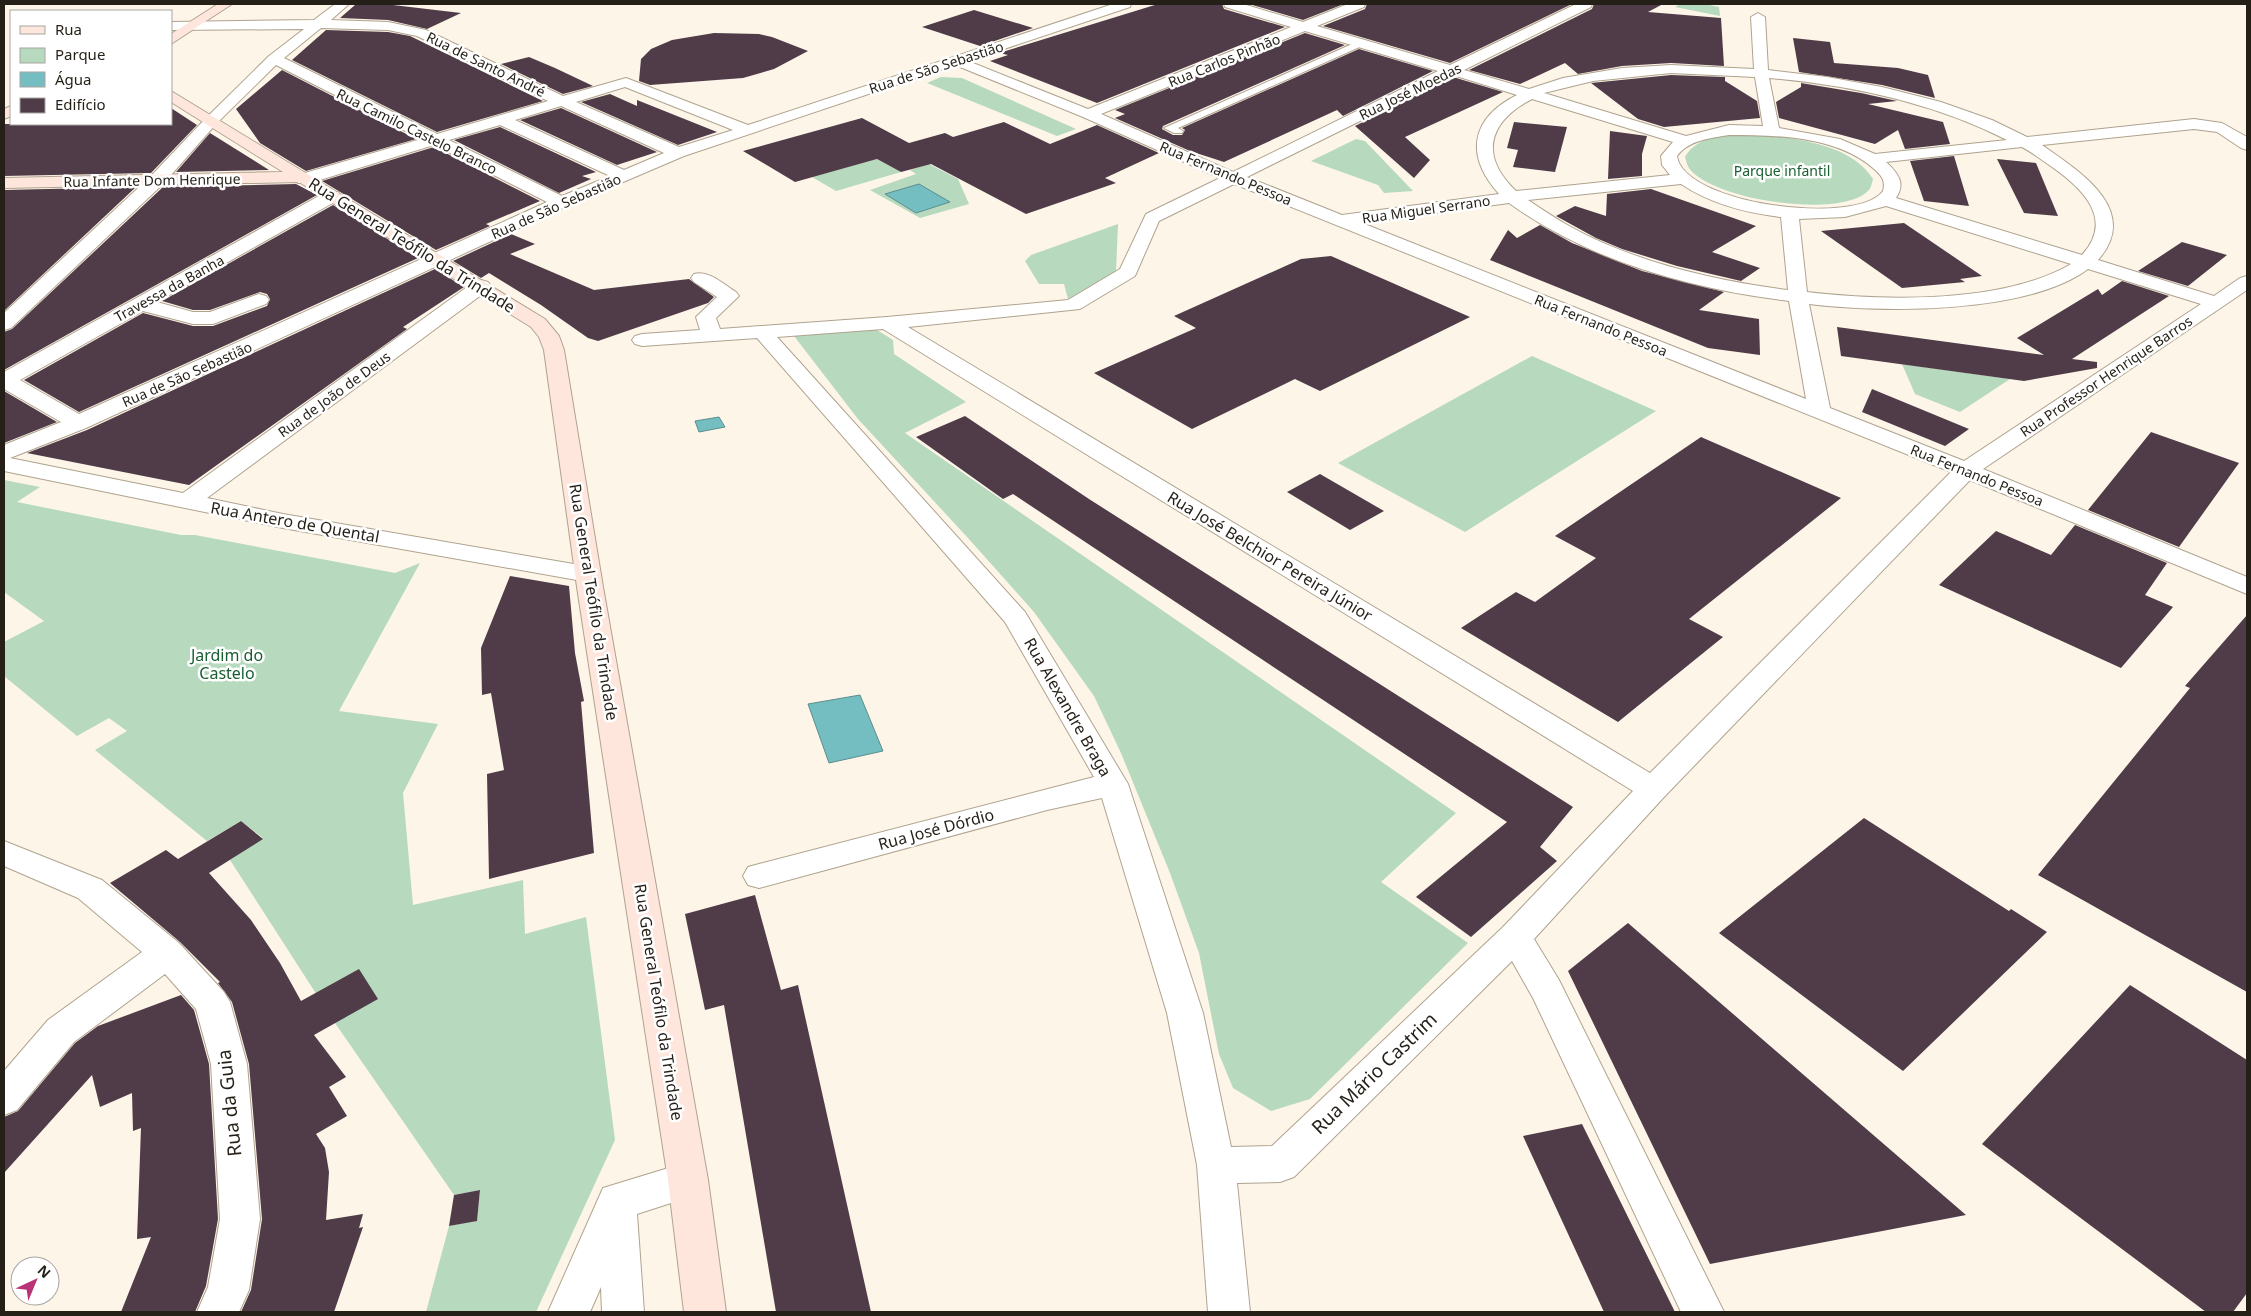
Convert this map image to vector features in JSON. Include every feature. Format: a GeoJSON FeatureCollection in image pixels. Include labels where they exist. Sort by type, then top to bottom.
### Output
{"type":"FeatureCollection","features":[{"type":"Feature","properties":{"kind":"main road"},"geometry":{"type":"LineString","coordinates":[[172,39],[226,4]]}},
{"type":"Feature","properties":{"kind":"main road","name":"Rua General Teófilo da Trindade"},"geometry":{"type":"LineString","coordinates":[[172,96],[332,196],[481,286],[538,323],[549,336],[554,350],[588,574],[688,1180],[705,1312]]}},
{"type":"Feature","properties":{"kind":"main road","name":"Rua Infante Dom Henrique"},"geometry":{"type":"LineString","coordinates":[[4,183],[303,178]]}},
{"type":"Feature","properties":{"kind":"street"},"geometry":{"type":"LineString","coordinates":[[4,324],[157,180],[211,121],[274,59],[343,4]]}},
{"type":"Feature","properties":{"kind":"street","name":"Rua de São Sebastião"},"geometry":{"type":"LineString","coordinates":[[4,453],[78,423],[439,260],[561,202],[678,152],[1125,4]]}},
{"type":"Feature","properties":{"kind":"street"},"geometry":{"type":"LineString","coordinates":[[1230,4],[1683,140]]}},
{"type":"Feature","properties":{"kind":"street","name":"Rua Carlos Pinhão"},"geometry":{"type":"LineString","coordinates":[[1088,114],[1359,4]]}},
{"type":"Feature","properties":{"kind":"street","name":"Rua José Moedas"},"geometry":{"type":"LineString","coordinates":[[642,340],[887,323],[1073,305],[1128,272],[1152,218],[1586,4]]}},
{"type":"Feature","properties":{"kind":"street"},"geometry":{"type":"LineString","coordinates":[[1758,17],[1761,72],[1772,131]]}},
{"type":"Feature","properties":{"kind":"street","name":"Rua de Santo André"},"geometry":{"type":"LineString","coordinates":[[172,26],[388,26],[421,33],[561,101],[678,152]]}},
{"type":"Feature","properties":{"kind":"street","name":"Rua Camilo Castelo Branco"},"geometry":{"type":"LineString","coordinates":[[274,59],[561,202]]}},
{"type":"Feature","properties":{"kind":"street","name":"Rua Fernando Pessoa"},"geometry":{"type":"LineString","coordinates":[[956,61],[1088,114],[1234,178],[1966,470],[2247,586]]}},
{"type":"Feature","properties":{"kind":"street"},"geometry":{"type":"LineString","coordinates":[[1680,69],[1761,72],[1856,86],[1902,96],[1956,112],[2026,142],[2064,166],[2083,181],[2099,202],[2105,224],[2101,244],[2084,262],[2065,275],[2040,285],[2009,293],[1973,299],[1890,303],[1798,297],[1677,274],[1624,257],[1570,234],[1540,218],[1512,197],[1490,172],[1482,149],[1487,128],[1503,110],[1530,94],[1574,80],[1629,72],[1680,69]]}},
{"type":"Feature","properties":{"kind":"street"},"geometry":{"type":"LineString","coordinates":[[303,178],[626,82],[747,130]]}},
{"type":"Feature","properties":{"kind":"street"},"geometry":{"type":"LineString","coordinates":[[500,119],[622,176]]}},
{"type":"Feature","properties":{"kind":"street"},"geometry":{"type":"LineString","coordinates":[[1872,159],[2181,125],[2214,124],[2232,133],[2247,145]]}},
{"type":"Feature","properties":{"kind":"street"},"geometry":{"type":"LineString","coordinates":[[1719,131],[1772,131],[1824,140],[1856,151],[1872,159],[1891,176],[1894,185],[1891,193],[1884,200],[1872,206],[1842,212],[1789,212],[1732,201],[1698,188],[1674,170],[1670,162],[1669,154],[1674,147],[1683,140],[1694,136],[1719,131]]}},
{"type":"Feature","properties":{"kind":"street","name":"Rua Miguel Serrano"},"geometry":{"type":"LineString","coordinates":[[1341,220],[1512,197],[1684,179]]}},
{"type":"Feature","properties":{"kind":"street","name":"Travessa da Banha"},"geometry":{"type":"LineString","coordinates":[[4,380],[332,196]]}},
{"type":"Feature","properties":{"kind":"street"},"geometry":{"type":"LineString","coordinates":[[1884,200],[2217,303]]}},
{"type":"Feature","properties":{"kind":"street"},"geometry":{"type":"LineString","coordinates":[[1789,212],[1798,297],[1820,413]]}},
{"type":"Feature","properties":{"kind":"street"},"geometry":{"type":"LineString","coordinates":[[701,278],[729,296],[706,317],[712,335]]}},
{"type":"Feature","properties":{"kind":"street","name":"Rua Professor Henrique Barros"},"geometry":{"type":"LineString","coordinates":[[1653,789],[1966,470],[2247,282]]}},
{"type":"Feature","properties":{"kind":"street","name":"Rua de João de Deus"},"geometry":{"type":"LineString","coordinates":[[188,502],[481,286]]}},
{"type":"Feature","properties":{"kind":"street"},"geometry":{"type":"LineString","coordinates":[[141,304],[193,318],[213,318],[259,300]]}},
{"type":"Feature","properties":{"kind":"street","name":"Rua José Belchior Pereira Júnior"},"geometry":{"type":"LineString","coordinates":[[887,323],[1653,789]]}},
{"type":"Feature","properties":{"kind":"street","name":"Rua Alexandre Braga"},"geometry":{"type":"LineString","coordinates":[[763,333],[1016,618],[1113,784],[1185,1013],[1216,1165],[1229,1312]]}},
{"type":"Feature","properties":{"kind":"street"},"geometry":{"type":"LineString","coordinates":[[4,380],[78,423]]}},
{"type":"Feature","properties":{"kind":"street","name":"Rua Antero de Quental"},"geometry":{"type":"LineString","coordinates":[[4,464],[283,521],[588,574]]}},
{"type":"Feature","properties":{"kind":"street","name":"Rua José Dórdio"},"geometry":{"type":"LineString","coordinates":[[759,876],[1113,784]]}},
{"type":"Feature","properties":{"kind":"street","name":"Rua Mário Castrim"},"geometry":{"type":"LineString","coordinates":[[1216,1165],[1280,1164],[1515,937],[1653,789]]}},
{"type":"Feature","properties":{"kind":"street","name":"Rua da Guia"},"geometry":{"type":"LineString","coordinates":[[4,853],[90,889],[167,953],[212,1002],[229,1064],[240,1219],[228,1290],[218,1312]]}},
{"type":"Feature","properties":{"kind":"street"},"geometry":{"type":"LineString","coordinates":[[1515,937],[1547,990],[1703,1312]]}},
{"type":"Feature","properties":{"kind":"street"},"geometry":{"type":"LineString","coordinates":[[4,1098],[61,1031],[167,953]]}},
{"type":"Feature","properties":{"kind":"street"},"geometry":{"type":"LineString","coordinates":[[569,1312],[617,1202],[688,1180]]}},
{"type":"Feature","properties":{"kind":"street"},"geometry":{"type":"LineString","coordinates":[[617,1202],[623,1312]]}},
{"type":"Feature","properties":{"kind":"lane"},"geometry":{"type":"LineString","coordinates":[[1178,131],[1169,128],[1361,43]]}},
{"type":"Feature","properties":{"kind":"green space"},"geometry":{"type":"Polygon","coordinates":[[[1680,4],[1705,4],[1719,7],[1720,16],[1675,7],[1680,4]]]}},
{"type":"Feature","properties":{"kind":"green space"},"geometry":{"type":"Polygon","coordinates":[[[941,77],[962,78],[1076,129],[1057,136],[927,83],[941,77]]]}},
{"type":"Feature","properties":{"kind":"green space","name":"Parque infantil"},"geometry":{"type":"Polygon","coordinates":[[[1749,134],[1800,140],[1834,149],[1850,157],[1863,167],[1873,179],[1870,188],[1854,199],[1833,204],[1806,205],[1777,202],[1749,197],[1723,189],[1702,179],[1688,167],[1685,157],[1697,144],[1722,136],[1749,134]]]}},
{"type":"Feature","properties":{"kind":"green space"},"geometry":{"type":"Polygon","coordinates":[[[1356,139],[1365,141],[1413,191],[1384,193],[1378,185],[1311,161],[1356,139]]]}},
{"type":"Feature","properties":{"kind":"green space"},"geometry":{"type":"Polygon","coordinates":[[[877,159],[901,172],[836,191],[812,177],[877,159]]]}},
{"type":"Feature","properties":{"kind":"green space"},"geometry":{"type":"Polygon","coordinates":[[[929,164],[958,179],[969,204],[920,218],[870,190],[916,174],[910,170],[929,164]]]}},
{"type":"Feature","properties":{"kind":"green space"},"geometry":{"type":"Polygon","coordinates":[[[1118,224],[1116,272],[1068,299],[1064,284],[1039,284],[1025,261],[1031,255],[1118,224]]]}},
{"type":"Feature","properties":{"kind":"green space"},"geometry":{"type":"Polygon","coordinates":[[[874,328],[893,340],[894,354],[966,402],[905,433],[1456,813],[1381,882],[1468,943],[1310,1099],[1271,1111],[1233,1088],[1219,1054],[1199,953],[1170,873],[1121,753],[1094,696],[1034,612],[858,419],[794,336],[874,328]]]}},
{"type":"Feature","properties":{"kind":"green space"},"geometry":{"type":"Polygon","coordinates":[[[1532,356],[1656,411],[1465,532],[1338,463],[1532,356]]]}},
{"type":"Feature","properties":{"kind":"green space"},"geometry":{"type":"Polygon","coordinates":[[[1902,364],[2010,379],[1960,412],[1915,394],[1902,364]]]}},
{"type":"Feature","properties":{"kind":"green space","name":"Jardim do Castelo"},"geometry":{"type":"Polygon","coordinates":[[[4,480],[40,487],[17,502],[181,535],[195,535],[395,573],[420,563],[339,711],[438,724],[403,793],[413,905],[523,880],[525,934],[586,917],[615,1140],[536,1312],[426,1312],[449,1226],[477,1220],[480,1190],[454,1195],[335,1023],[230,860],[263,838],[241,821],[207,841],[95,750],[127,731],[109,718],[77,736],[4,676],[4,642],[44,621],[4,592],[4,480]]]}},
{"type":"Feature","properties":{"kind":"water"},"geometry":{"type":"Polygon","coordinates":[[[919,184],[950,202],[916,213],[885,194],[919,184]]]}},
{"type":"Feature","properties":{"kind":"water"},"geometry":{"type":"Polygon","coordinates":[[[719,417],[725,427],[699,432],[695,421],[719,417]]]}},
{"type":"Feature","properties":{"kind":"water"},"geometry":{"type":"Polygon","coordinates":[[[860,695],[883,751],[829,763],[808,704],[860,695]]]}},
{"type":"Feature","properties":{"kind":"building"},"geometry":{"type":"Polygon","coordinates":[[[1158,4],[1222,4],[1224,9],[1285,27],[1097,103],[990,61],[1008,55],[999,53],[1158,4]]]}},
{"type":"Feature","properties":{"kind":"building"},"geometry":{"type":"Polygon","coordinates":[[[1249,4],[1344,4],[1303,20],[1249,4]]]}},
{"type":"Feature","properties":{"kind":"building"},"geometry":{"type":"Polygon","coordinates":[[[1367,4],[1572,4],[1450,63],[1323,26],[1365,9],[1367,4]]]}},
{"type":"Feature","properties":{"kind":"building"},"geometry":{"type":"Polygon","coordinates":[[[1594,4],[1663,4],[1648,12],[1721,18],[1724,66],[1671,63],[1622,66],[1578,74],[1565,63],[1520,84],[1469,70],[1592,9],[1594,4]]]}},
{"type":"Feature","properties":{"kind":"building"},"geometry":{"type":"Polygon","coordinates":[[[355,5],[393,5],[461,13],[427,29],[388,20],[340,18],[355,5]]]}},
{"type":"Feature","properties":{"kind":"building"},"geometry":{"type":"Polygon","coordinates":[[[974,10],[1033,28],[980,46],[922,27],[974,10]]]}},
{"type":"Feature","properties":{"kind":"building"},"geometry":{"type":"Polygon","coordinates":[[[326,30],[388,32],[410,36],[543,101],[437,132],[292,60],[326,30]]]}},
{"type":"Feature","properties":{"kind":"building"},"geometry":{"type":"Polygon","coordinates":[[[714,33],[759,34],[808,51],[774,69],[743,78],[650,85],[639,81],[641,59],[651,49],[672,40],[714,33]]]}},
{"type":"Feature","properties":{"kind":"building"},"geometry":{"type":"Polygon","coordinates":[[[1305,33],[1345,45],[1163,126],[1162,129],[1173,135],[1182,135],[1185,130],[1182,128],[1359,49],[1433,71],[1343,116],[1337,110],[1224,162],[1190,151],[1115,118],[1125,114],[1115,110],[1305,33]]]}},
{"type":"Feature","properties":{"kind":"building"},"geometry":{"type":"Polygon","coordinates":[[[1793,38],[1830,42],[1834,63],[1898,68],[1928,75],[1935,98],[1882,85],[1799,72],[1793,38]]]}},
{"type":"Feature","properties":{"kind":"building"},"geometry":{"type":"Polygon","coordinates":[[[529,57],[593,86],[563,94],[501,64],[529,57]]]}},
{"type":"Feature","properties":{"kind":"building"},"geometry":{"type":"Polygon","coordinates":[[[282,70],[416,139],[306,171],[260,143],[236,109],[282,70]]]}},
{"type":"Feature","properties":{"kind":"building"},"geometry":{"type":"Polygon","coordinates":[[[1671,75],[1725,77],[1725,81],[1757,101],[1760,118],[1664,127],[1638,119],[1591,83],[1671,75]]]}},
{"type":"Feature","properties":{"kind":"building"},"geometry":{"type":"Polygon","coordinates":[[[1453,77],[1503,92],[1405,137],[1430,160],[1414,178],[1355,126],[1453,77]]]}},
{"type":"Feature","properties":{"kind":"building"},"geometry":{"type":"Polygon","coordinates":[[[1801,83],[1897,101],[1868,104],[1943,122],[1950,144],[1905,149],[1898,130],[1875,144],[1779,118],[1776,102],[1801,87],[1801,83]]]}},
{"type":"Feature","properties":{"kind":"building"},"geometry":{"type":"Polygon","coordinates":[[[610,94],[637,106],[637,100],[717,132],[678,145],[581,102],[610,94]]]}},
{"type":"Feature","properties":{"kind":"building"},"geometry":{"type":"Polygon","coordinates":[[[561,108],[657,152],[617,165],[520,120],[561,108]]]}},
{"type":"Feature","properties":{"kind":"building"},"geometry":{"type":"Polygon","coordinates":[[[172,109],[197,125],[151,173],[4,176],[4,124],[172,125],[172,109]]]}},
{"type":"Feature","properties":{"kind":"building"},"geometry":{"type":"Polygon","coordinates":[[[862,118],[909,143],[945,133],[953,137],[1004,122],[1050,144],[1097,125],[1159,153],[1105,178],[1116,183],[1026,214],[931,164],[901,172],[877,159],[795,182],[743,151],[862,118]]]}},
{"type":"Feature","properties":{"kind":"building"},"geometry":{"type":"Polygon","coordinates":[[[1514,122],[1567,127],[1555,172],[1513,167],[1518,150],[1507,148],[1514,122]]]}},
{"type":"Feature","properties":{"kind":"building"},"geometry":{"type":"Polygon","coordinates":[[[500,127],[596,172],[582,176],[591,179],[559,193],[454,140],[500,127]]]}},
{"type":"Feature","properties":{"kind":"building"},"geometry":{"type":"Polygon","coordinates":[[[1610,131],[1647,136],[1642,154],[1642,176],[1608,179],[1610,131]]]}},
{"type":"Feature","properties":{"kind":"building"},"geometry":{"type":"Polygon","coordinates":[[[210,133],[269,170],[176,172],[210,133]]]}},
{"type":"Feature","properties":{"kind":"building"},"geometry":{"type":"Polygon","coordinates":[[[434,147],[540,201],[486,224],[490,226],[436,250],[322,181],[434,147]]]}},
{"type":"Feature","properties":{"kind":"building"},"geometry":{"type":"Polygon","coordinates":[[[1954,156],[1969,206],[1924,201],[1910,161],[1954,156]]]}},
{"type":"Feature","properties":{"kind":"building"},"geometry":{"type":"Polygon","coordinates":[[[1997,159],[2036,163],[2058,216],[2024,213],[1997,159]]]}},
{"type":"Feature","properties":{"kind":"building"},"geometry":{"type":"Polygon","coordinates":[[[296,184],[317,195],[4,370],[4,332],[12,329],[163,187],[296,184]]]}},
{"type":"Feature","properties":{"kind":"building"},"geometry":{"type":"Polygon","coordinates":[[[136,187],[4,311],[4,190],[136,187]]]}},
{"type":"Feature","properties":{"kind":"building"},"geometry":{"type":"Polygon","coordinates":[[[1651,189],[1756,226],[1712,252],[1760,268],[1741,281],[1677,266],[1622,249],[1596,238],[1556,216],[1575,206],[1606,216],[1607,194],[1651,189]]]}},
{"type":"Feature","properties":{"kind":"building"},"geometry":{"type":"Polygon","coordinates":[[[333,205],[418,258],[79,412],[24,380],[143,313],[193,326],[213,326],[267,306],[270,299],[267,294],[260,292],[210,310],[193,310],[162,301],[333,205]]]}},
{"type":"Feature","properties":{"kind":"building"},"geometry":{"type":"Polygon","coordinates":[[[1904,223],[1982,276],[1960,279],[1965,282],[1902,288],[1821,231],[1904,223]]]}},
{"type":"Feature","properties":{"kind":"building"},"geometry":{"type":"Polygon","coordinates":[[[1540,225],[1572,243],[1642,271],[1724,292],[1699,310],[1759,319],[1760,355],[1708,348],[1490,260],[1508,230],[1517,238],[1540,225]]]}},
{"type":"Feature","properties":{"kind":"building"},"geometry":{"type":"Polygon","coordinates":[[[511,234],[535,244],[510,254],[594,290],[689,279],[714,297],[708,303],[598,341],[588,338],[541,305],[489,273],[481,278],[453,261],[511,234]]]}},
{"type":"Feature","properties":{"kind":"building"},"geometry":{"type":"Polygon","coordinates":[[[2182,242],[2227,255],[2188,286],[2138,271],[2182,242]]]}},
{"type":"Feature","properties":{"kind":"building"},"geometry":{"type":"Polygon","coordinates":[[[1331,256],[1470,317],[1320,391],[1295,379],[1192,429],[1094,373],[1196,328],[1174,316],[1301,259],[1331,256]]]}},
{"type":"Feature","properties":{"kind":"building"},"geometry":{"type":"Polygon","coordinates":[[[435,269],[464,287],[403,327],[407,329],[189,485],[27,453],[87,430],[435,269]]]}},
{"type":"Feature","properties":{"kind":"building"},"geometry":{"type":"Polygon","coordinates":[[[2122,281],[2169,296],[2072,359],[2097,362],[2097,368],[2024,381],[1841,356],[1837,327],[2044,355],[2017,338],[2098,289],[2102,295],[2122,281]]]}},
{"type":"Feature","properties":{"kind":"building"},"geometry":{"type":"Polygon","coordinates":[[[1872,389],[1969,429],[1945,446],[1862,412],[1872,389]]]}},
{"type":"Feature","properties":{"kind":"building"},"geometry":{"type":"Polygon","coordinates":[[[4,391],[57,422],[4,443],[4,391]]]}},
{"type":"Feature","properties":{"kind":"building"},"geometry":{"type":"Polygon","coordinates":[[[965,416],[1089,499],[1573,807],[1540,847],[1557,861],[1471,937],[1416,897],[1507,822],[1013,494],[1003,499],[916,437],[965,416]]]}},
{"type":"Feature","properties":{"kind":"building"},"geometry":{"type":"Polygon","coordinates":[[[2151,432],[2239,463],[2179,547],[2088,510],[2151,432]]]}},
{"type":"Feature","properties":{"kind":"building"},"geometry":{"type":"Polygon","coordinates":[[[1701,437],[1841,498],[1689,619],[1723,637],[1618,722],[1461,628],[1516,592],[1535,602],[1596,558],[1555,536],[1701,437]]]}},
{"type":"Feature","properties":{"kind":"building"},"geometry":{"type":"Polygon","coordinates":[[[1320,474],[1384,511],[1350,530],[1287,492],[1320,474]]]}},
{"type":"Feature","properties":{"kind":"building"},"geometry":{"type":"Polygon","coordinates":[[[2075,525],[2167,563],[2145,595],[2173,607],[2121,668],[1939,585],[1996,531],[2051,555],[2075,525]]]}},
{"type":"Feature","properties":{"kind":"building"},"geometry":{"type":"Polygon","coordinates":[[[510,576],[569,586],[575,653],[584,701],[581,702],[594,853],[489,879],[487,774],[504,770],[491,693],[482,695],[481,648],[510,576]]]}},
{"type":"Feature","properties":{"kind":"building"},"geometry":{"type":"Polygon","coordinates":[[[2247,615],[2247,992],[2038,875],[2190,688],[2185,686],[2247,615]]]}},
{"type":"Feature","properties":{"kind":"building"},"geometry":{"type":"Polygon","coordinates":[[[1864,818],[2009,911],[2011,909],[2047,932],[1903,1071],[1719,933],[1864,818]]]}},
{"type":"Feature","properties":{"kind":"building"},"geometry":{"type":"Polygon","coordinates":[[[241,821],[263,839],[209,873],[251,920],[280,963],[301,1001],[359,969],[378,999],[314,1035],[346,1077],[329,1087],[347,1116],[316,1134],[325,1148],[329,1172],[326,1220],[363,1214],[359,1228],[363,1227],[334,1312],[241,1312],[251,1290],[262,1219],[249,1064],[232,1002],[218,983],[220,982],[180,942],[110,883],[166,850],[178,859],[241,821]]]}},
{"type":"Feature","properties":{"kind":"building"},"geometry":{"type":"Polygon","coordinates":[[[755,895],[781,990],[798,985],[871,1312],[776,1312],[724,1005],[705,1010],[685,914],[755,895]]]}},
{"type":"Feature","properties":{"kind":"building"},"geometry":{"type":"Polygon","coordinates":[[[1628,923],[1966,1215],[1710,1264],[1568,971],[1628,923]]]}},
{"type":"Feature","properties":{"kind":"building"},"geometry":{"type":"Polygon","coordinates":[[[2130,985],[2247,1060],[2247,1293],[2233,1312],[2206,1312],[1982,1144],[2130,985]]]}},
{"type":"Feature","properties":{"kind":"building"},"geometry":{"type":"Polygon","coordinates":[[[181,995],[194,1010],[209,1064],[218,1219],[206,1286],[195,1312],[121,1312],[151,1237],[137,1239],[141,1128],[133,1131],[132,1093],[100,1107],[92,1075],[4,1173],[4,1117],[18,1111],[75,1043],[98,1026],[181,995]]]}},
{"type":"Feature","properties":{"kind":"building"},"geometry":{"type":"Polygon","coordinates":[[[1582,1124],[1675,1312],[1604,1312],[1523,1136],[1582,1124]]]}},
{"type":"Feature","properties":{"kind":"building"},"geometry":{"type":"Polygon","coordinates":[[[480,1190],[477,1221],[449,1226],[454,1195],[480,1190]]]}}]}
